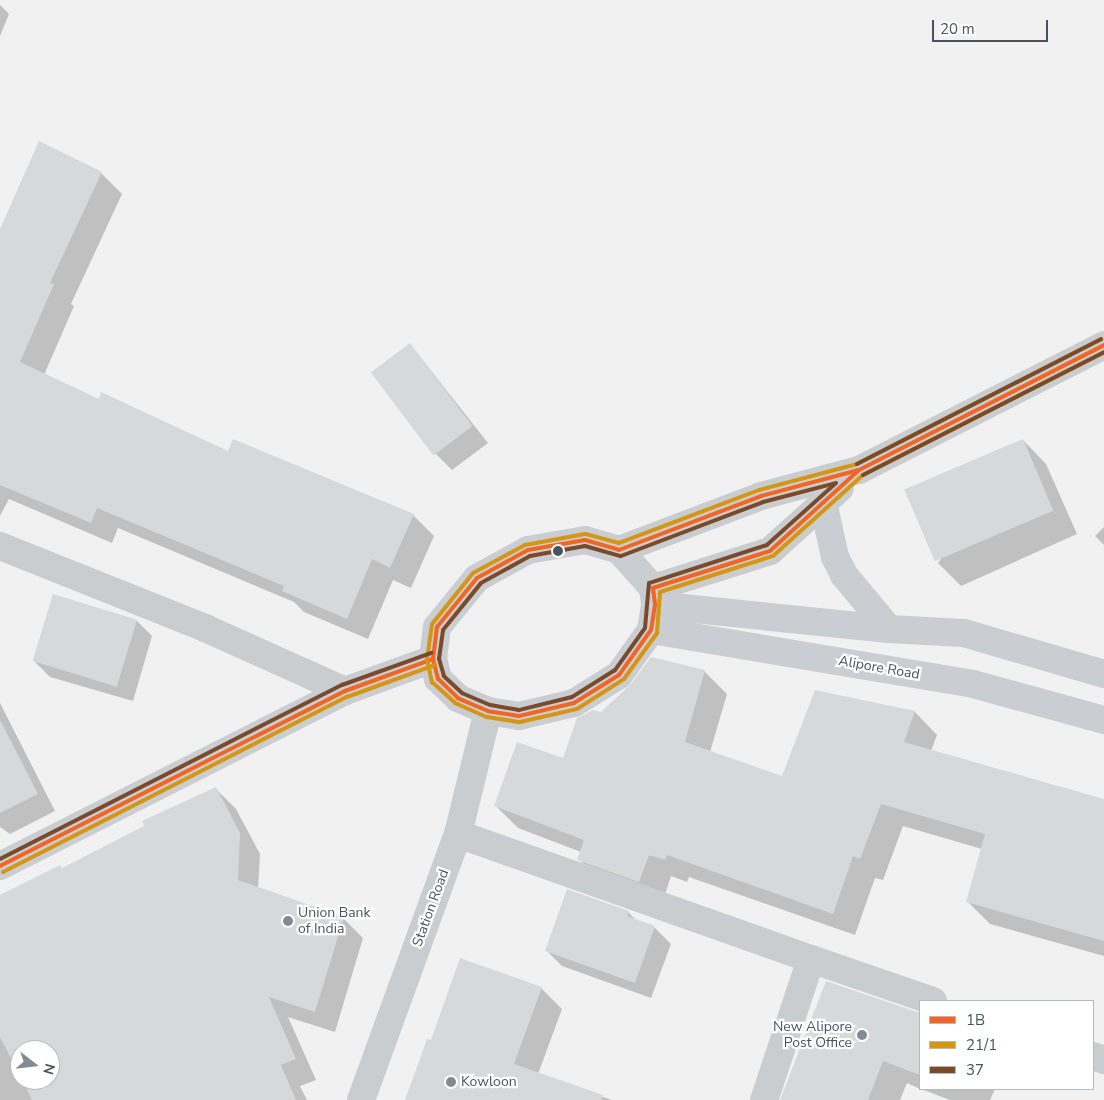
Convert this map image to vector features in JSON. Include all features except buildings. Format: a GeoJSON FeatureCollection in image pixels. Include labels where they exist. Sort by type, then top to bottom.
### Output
{"type":"FeatureCollection","features":[{"type":"Feature","properties":{"kind":"main road"},"geometry":{"type":"LineString","coordinates":[[823,502],[829,541],[844,575],[889,629]]}},
{"type":"Feature","properties":{"kind":"main road"},"geometry":{"type":"LineString","coordinates":[[585,540],[620,550],[653,607],[619,675],[574,703],[519,716],[488,711],[451,692],[438,679],[433,659],[437,627],[477,578],[528,550],[585,540]]}},
{"type":"Feature","properties":{"kind":"main road"},"geometry":{"type":"LineString","coordinates":[[653,607],[889,629],[964,633],[1104,674]]}},
{"type":"Feature","properties":{"kind":"main road","name":"Alipore Road"},"geometry":{"type":"LineString","coordinates":[[653,607],[973,684],[1104,720]]}},
{"type":"Feature","properties":{"kind":"main road"},"geometry":{"type":"LineString","coordinates":[[0,866],[345,691],[433,659]]}},
{"type":"Feature","properties":{"kind":"street"},"geometry":{"type":"LineString","coordinates":[[620,550],[762,496],[859,470],[1104,345]]}},
{"type":"Feature","properties":{"kind":"street"},"geometry":{"type":"LineString","coordinates":[[653,607],[770,551],[859,470]]}},
{"type":"Feature","properties":{"kind":"street"},"geometry":{"type":"LineString","coordinates":[[0,546],[205,628],[345,691]]}},
{"type":"Feature","properties":{"kind":"street","name":"Station Road"},"geometry":{"type":"LineString","coordinates":[[361,1100],[458,834],[488,711]]}},
{"type":"Feature","properties":{"kind":"street"},"geometry":{"type":"LineString","coordinates":[[458,834],[930,1000]]}},
{"type":"Feature","properties":{"kind":"street"},"geometry":{"type":"LineString","coordinates":[[764,1100],[811,959]]}},
{"type":"Feature","properties":{"kind":"transit line","name":"21/1"},"geometry":{"type":"LineString","coordinates":[[1101,339],[857,464],[759,490],[619,543],[585,534],[525,545],[473,573],[432,624],[427,659],[432,682],[455,703],[487,717],[520,722],[577,709],[624,679],[657,633],[660,592],[773,556],[863,475],[1104,352]]}},
{"type":"Feature","properties":{"kind":"transit line","name":"37"},"geometry":{"type":"LineString","coordinates":[[857,464],[1101,339]]}},
{"type":"Feature","properties":{"kind":"transit line","name":"1B"},"geometry":{"type":"LineString","coordinates":[[859,470],[1104,345]]}},
{"type":"Feature","properties":{"kind":"transit line","name":"37"},"geometry":{"type":"LineString","coordinates":[[863,475],[1104,352]]}},
{"type":"Feature","properties":{"kind":"transit line","name":"1B"},"geometry":{"type":"LineString","coordinates":[[859,470],[770,551],[653,588],[655,605],[651,630],[619,675],[574,703],[519,716],[488,711],[458,698],[438,679],[433,659],[437,627],[477,578],[528,550],[585,540],[619,550],[761,496],[859,470]]}},
{"type":"Feature","properties":{"kind":"transit line","name":"37"},"geometry":{"type":"LineString","coordinates":[[836,483],[767,545],[649,583],[645,628],[615,670],[572,697],[519,710],[490,705],[462,693],[444,676],[439,659],[443,630],[481,583],[530,556],[585,546],[621,556],[763,502],[836,483]]}},
{"type":"Feature","properties":{"kind":"transit line","name":"37"},"geometry":{"type":"LineString","coordinates":[[0,859],[342,685],[431,653]]}},
{"type":"Feature","properties":{"kind":"transit line","name":"1B"},"geometry":{"type":"LineString","coordinates":[[0,866],[345,691],[433,659]]}},
{"type":"Feature","properties":{"kind":"transit line","name":"21/1"},"geometry":{"type":"LineString","coordinates":[[3,872],[347,697],[435,665]]}},
{"type":"Feature","properties":{"kind":"place","name":"Union Bank of India"},"geometry":{"type":"Point","coordinates":[288,921]}},
{"type":"Feature","properties":{"kind":"place","name":"New Alipore Post Office"},"geometry":{"type":"Point","coordinates":[862,1035]}},
{"type":"Feature","properties":{"kind":"place","name":"Kowloon"},"geometry":{"type":"Point","coordinates":[451,1082]}}]}
